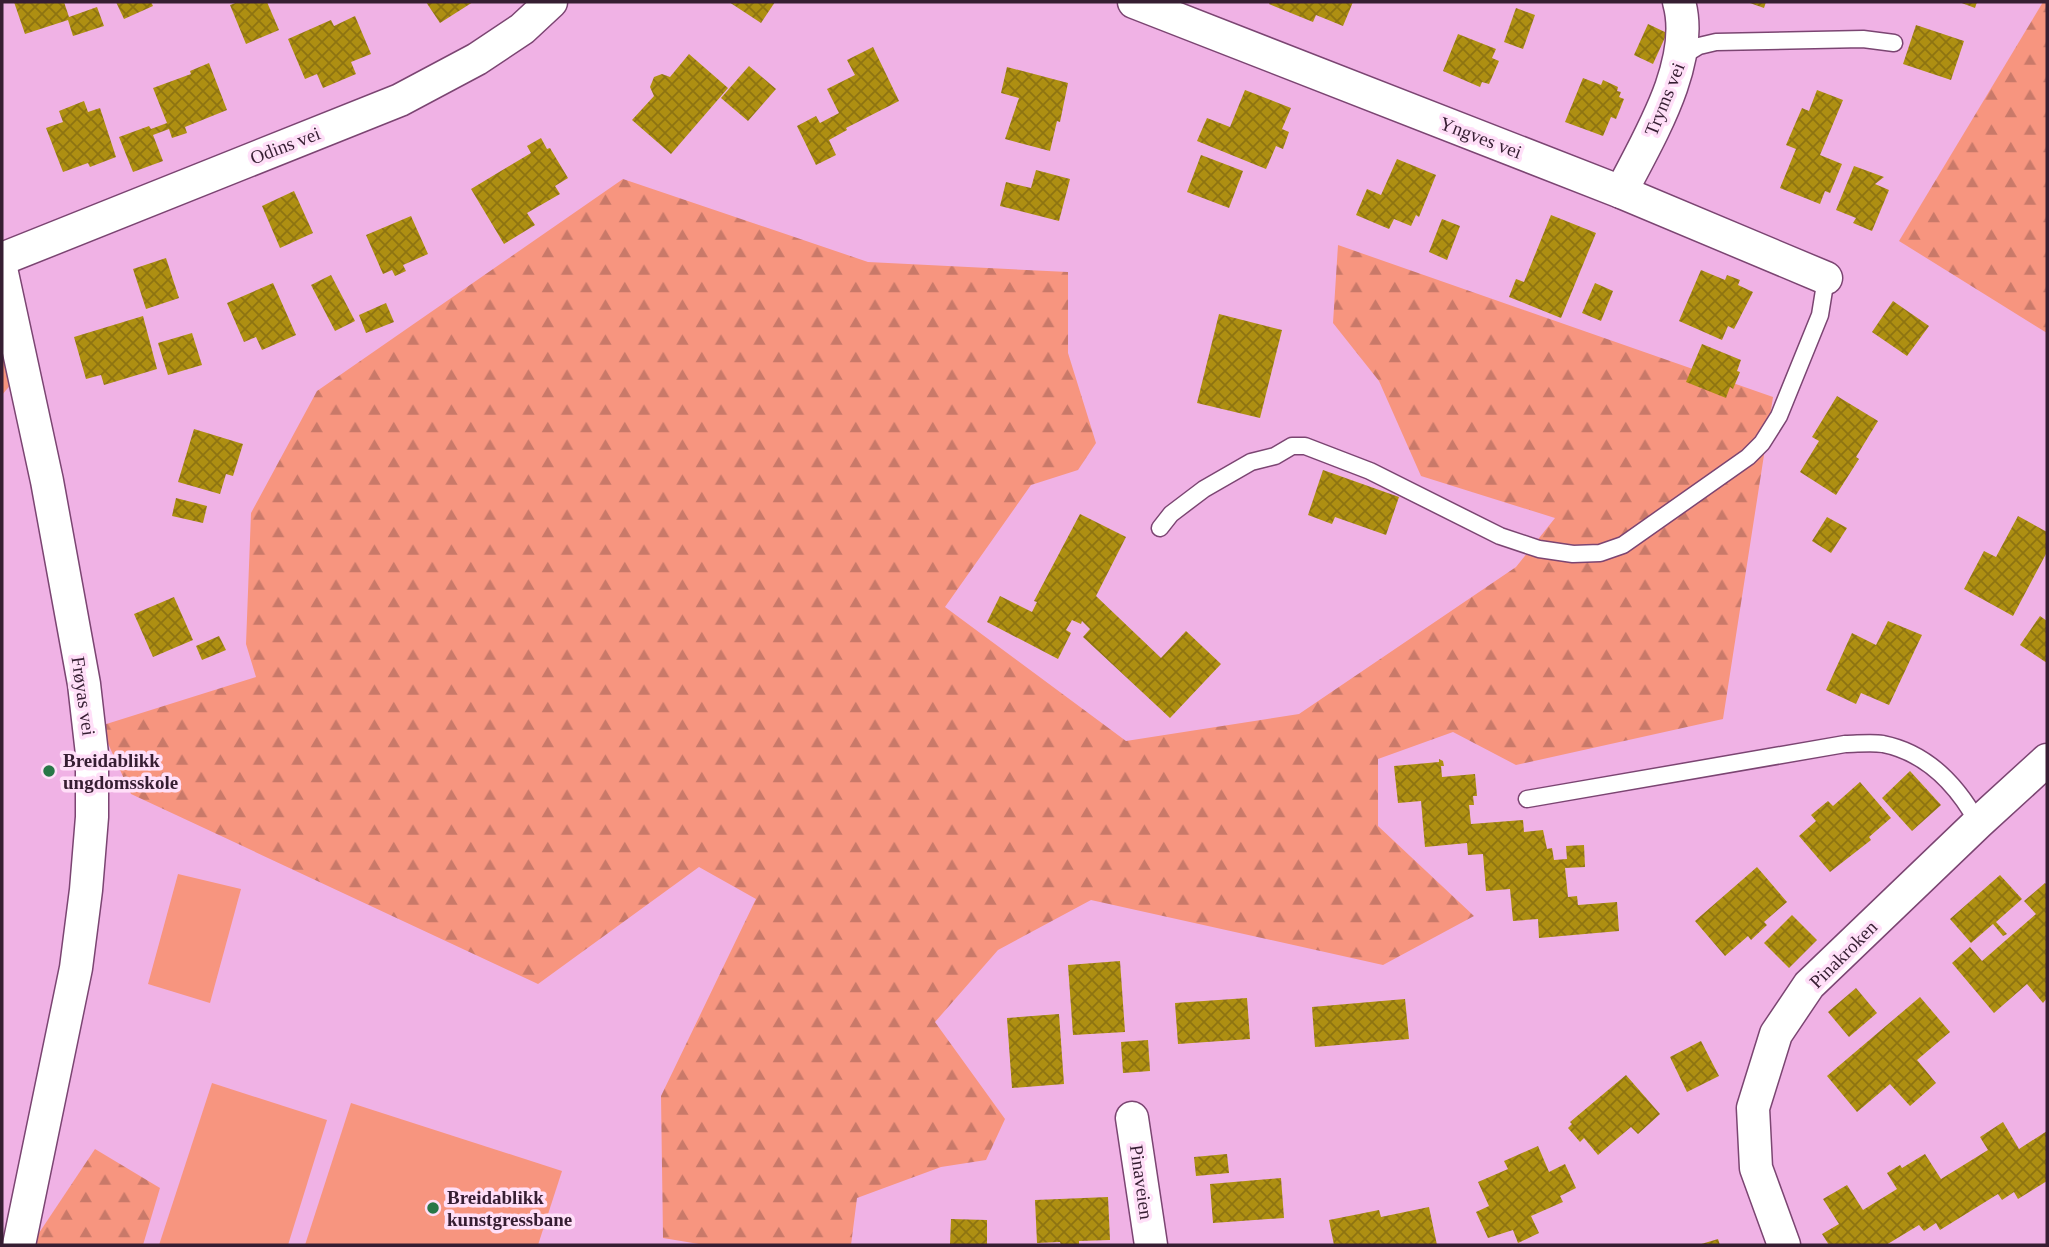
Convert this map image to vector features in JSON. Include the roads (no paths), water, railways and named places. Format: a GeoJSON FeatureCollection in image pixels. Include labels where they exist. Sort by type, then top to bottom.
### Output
{"type":"FeatureCollection","features":[{"type":"Feature","properties":{"kind":"street","name":"Odins vei"},"geometry":{"type":"LineString","coordinates":[[2,259],[400,100],[522,29],[551,2]]}},
{"type":"Feature","properties":{"kind":"street","name":"Yngves vei"},"geometry":{"type":"LineString","coordinates":[[1134,2],[1622,192],[1826,278]]}},
{"type":"Feature","properties":{"kind":"street","name":"Tryms vei"},"geometry":{"type":"LineString","coordinates":[[1622,192],[1656,123],[1681,57],[1683,13],[1679,2]]}},
{"type":"Feature","properties":{"kind":"street","name":"Frøyas vei"},"geometry":{"type":"LineString","coordinates":[[2,273],[52,508],[85,684],[92,754],[92,817],[76,968],[19,1245]]}},
{"type":"Feature","properties":{"kind":"street","name":"Pinakroken"},"geometry":{"type":"LineString","coordinates":[[1784,1245],[1756,1168],[1754,1108],[1776,1034],[1809,985],[2047,760]]}},
{"type":"Feature","properties":{"kind":"street","name":"Pinaveien"},"geometry":{"type":"LineString","coordinates":[[1132,1118],[1151,1245]]}},
{"type":"Feature","properties":{"kind":"lane"},"geometry":{"type":"LineString","coordinates":[[1681,57],[1699,46],[1716,42],[1863,39],[1894,43]]}},
{"type":"Feature","properties":{"kind":"lane"},"geometry":{"type":"LineString","coordinates":[[1160,528],[1171,514],[1204,489],[1251,462],[1275,456],[1292,446],[1305,446],[1370,471],[1500,536],[1539,549],[1573,554],[1600,553],[1623,545],[1748,457],[1762,443],[1779,416],[1820,315],[1826,278]]}},
{"type":"Feature","properties":{"kind":"lane"},"geometry":{"type":"LineString","coordinates":[[1527,799],[1844,744],[1881,744],[1911,752],[1931,764],[1965,801],[1978,823]]}},
{"type":"Feature","properties":{"kind":"place","name":"Breidablikk ungdomsskole"},"geometry":{"type":"Point","coordinates":[49,771]}},
{"type":"Feature","properties":{"kind":"place","name":"Breidablikk kunstgressbane"},"geometry":{"type":"Point","coordinates":[433,1208]}}]}
